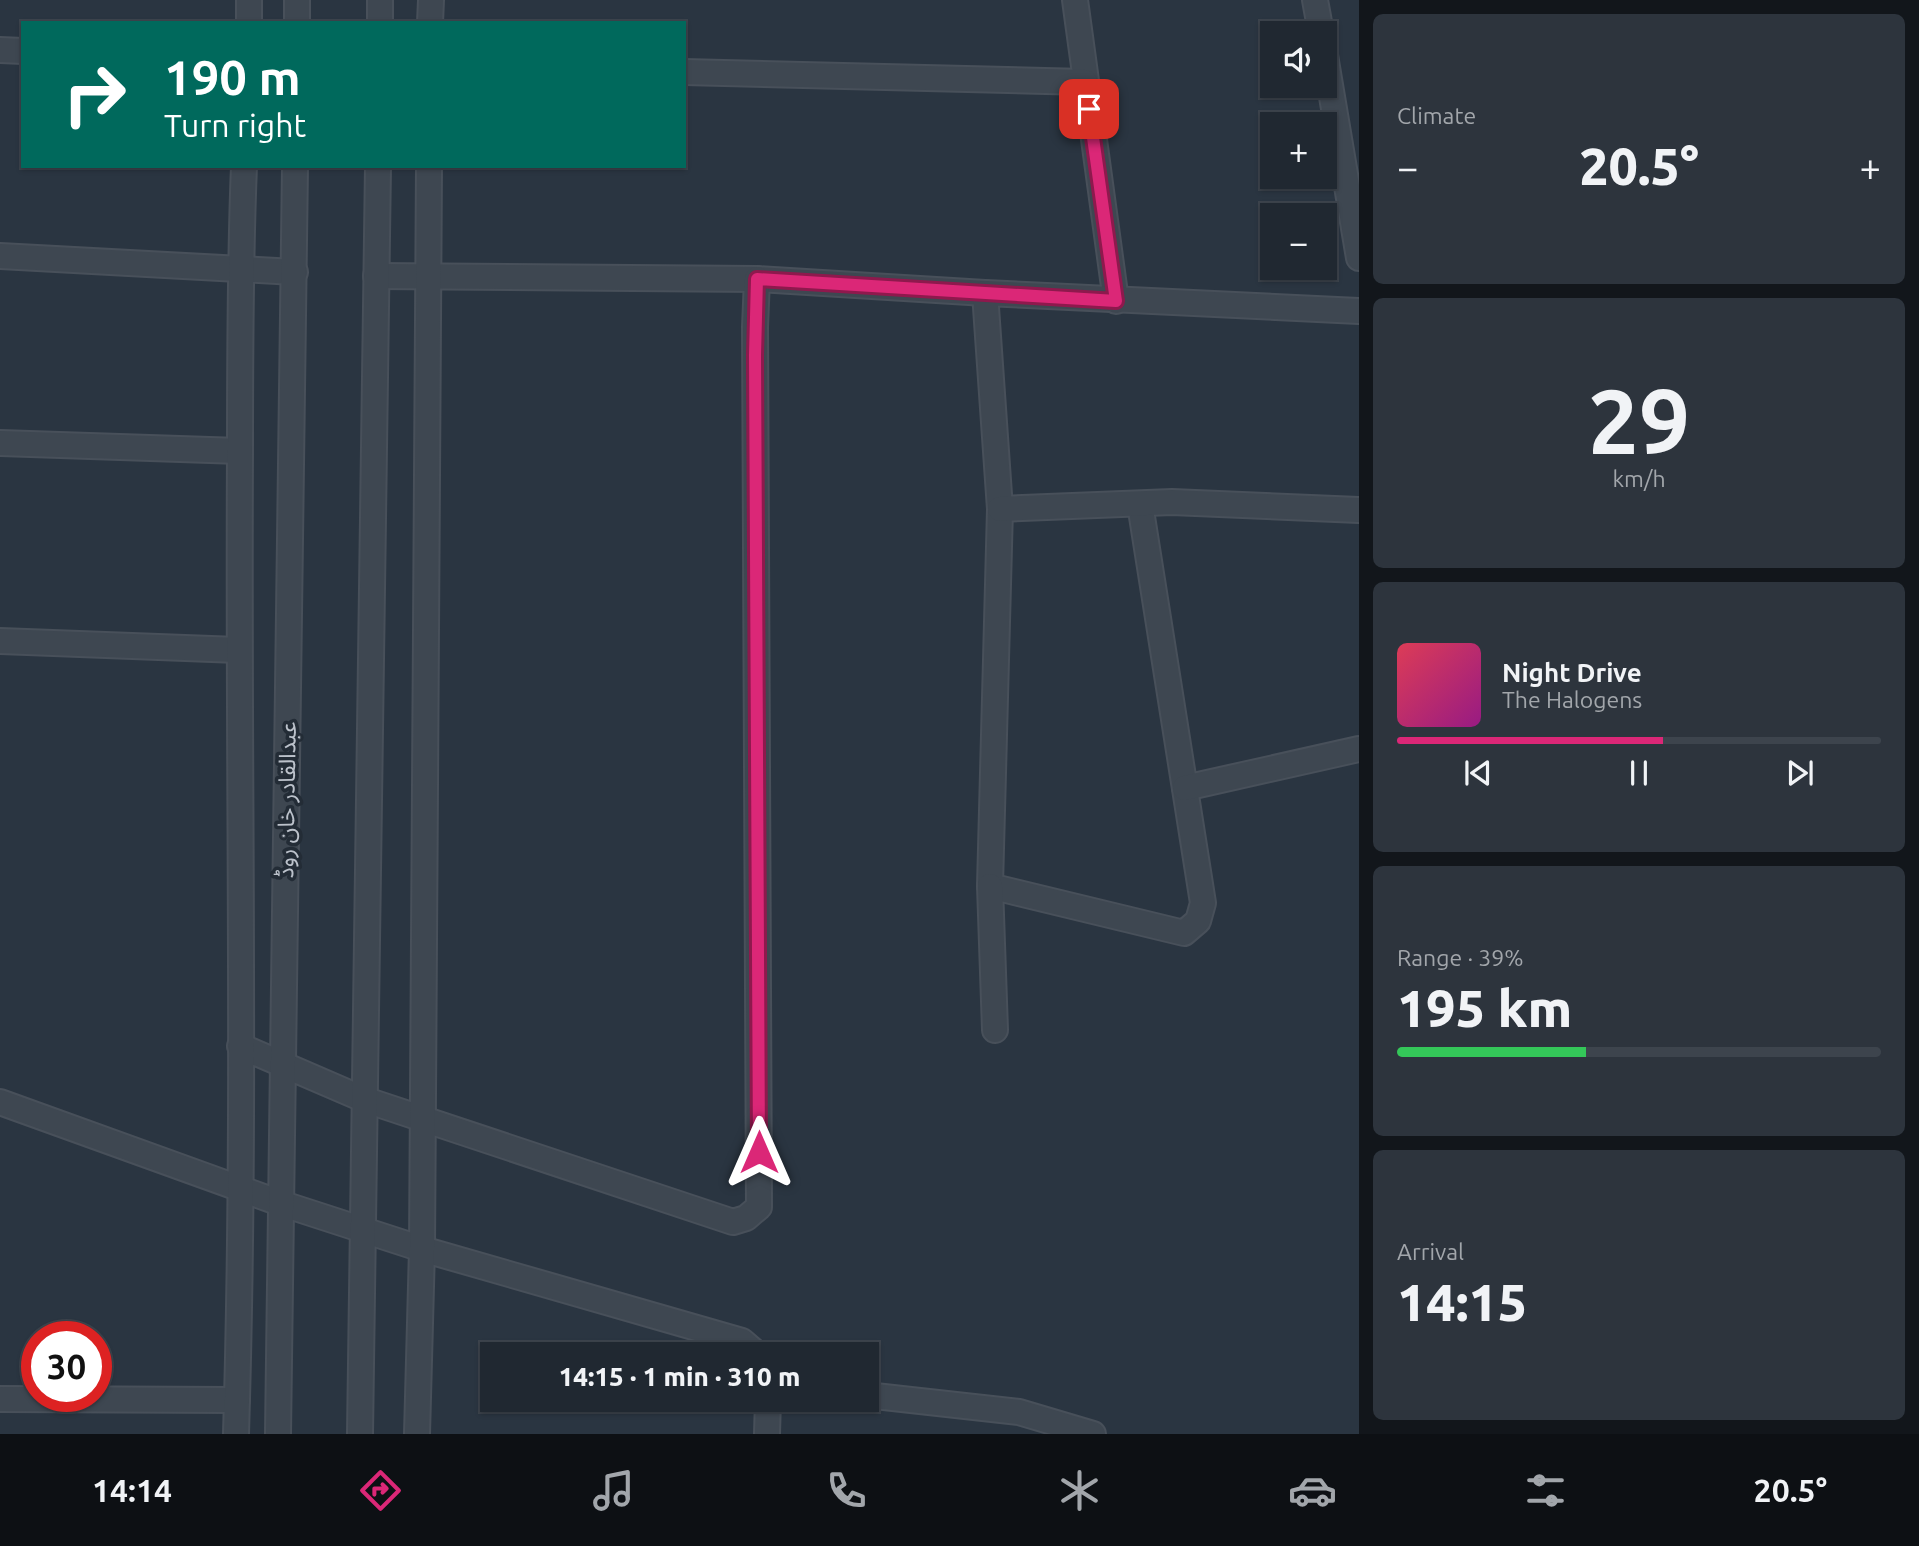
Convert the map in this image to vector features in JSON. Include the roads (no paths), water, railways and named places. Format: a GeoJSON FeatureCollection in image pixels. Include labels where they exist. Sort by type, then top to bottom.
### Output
{"type":"FeatureCollection","features":[{"type":"Feature","properties":{"kind":"street"},"geometry":{"type":"LineString","coordinates":[[248,0],[248,21]]}},
{"type":"Feature","properties":{"kind":"street"},"geometry":{"type":"LineString","coordinates":[[297,0],[297,21]]}},
{"type":"Feature","properties":{"kind":"street"},"geometry":{"type":"LineString","coordinates":[[380,0],[380,21]]}},
{"type":"Feature","properties":{"kind":"street"},"geometry":{"type":"LineString","coordinates":[[430,21],[431,0]]}},
{"type":"Feature","properties":{"kind":"street"},"geometry":{"type":"LineString","coordinates":[[1075,0],[1116,301]]}},
{"type":"Feature","properties":{"kind":"street"},"geometry":{"type":"LineString","coordinates":[[1315,0],[1319,21]]}},
{"type":"Feature","properties":{"kind":"street"},"geometry":{"type":"LineString","coordinates":[[0,50],[21,51]]}},
{"type":"Feature","properties":{"kind":"street"},"geometry":{"type":"LineString","coordinates":[[686,72],[1086,82]]}},
{"type":"Feature","properties":{"kind":"street"},"geometry":{"type":"LineString","coordinates":[[1332,98],[1359,258]]}},
{"type":"Feature","properties":{"kind":"street"},"geometry":{"type":"LineString","coordinates":[[236,1434],[241,1188],[238,650],[240,269],[244,168]]}},
{"type":"Feature","properties":{"kind":"street","name":"عبدالقادر خان روڈ"},"geometry":{"type":"LineString","coordinates":[[278,1434],[296,168]]}},
{"type":"Feature","properties":{"kind":"street"},"geometry":{"type":"LineString","coordinates":[[360,1434],[378,168]]}},
{"type":"Feature","properties":{"kind":"street"},"geometry":{"type":"LineString","coordinates":[[416,1434],[422,1249],[429,168]]}},
{"type":"Feature","properties":{"kind":"street"},"geometry":{"type":"LineString","coordinates":[[0,256],[295,272]]}},
{"type":"Feature","properties":{"kind":"street"},"geometry":{"type":"LineString","coordinates":[[376,276],[757,279],[1116,301],[1359,312]]}},
{"type":"Feature","properties":{"kind":"street"},"geometry":{"type":"LineString","coordinates":[[240,1046],[363,1099],[733,1222],[746,1218],[759,1207],[755,355],[757,279]]}},
{"type":"Feature","properties":{"kind":"street"},"geometry":{"type":"LineString","coordinates":[[985,293],[1000,509],[990,886],[995,1030]]}},
{"type":"Feature","properties":{"kind":"street"},"geometry":{"type":"LineString","coordinates":[[0,443],[240,451]]}},
{"type":"Feature","properties":{"kind":"street"},"geometry":{"type":"LineString","coordinates":[[1000,509],[1172,502],[1359,510]]}},
{"type":"Feature","properties":{"kind":"street"},"geometry":{"type":"LineString","coordinates":[[990,886],[1184,933],[1198,922],[1203,903],[1140,504]]}},
{"type":"Feature","properties":{"kind":"street"},"geometry":{"type":"LineString","coordinates":[[0,641],[238,650]]}},
{"type":"Feature","properties":{"kind":"street"},"geometry":{"type":"LineString","coordinates":[[1185,788],[1359,749]]}},
{"type":"Feature","properties":{"kind":"street"},"geometry":{"type":"LineString","coordinates":[[0,1102],[280,1203],[422,1249],[743,1342]]}},
{"type":"Feature","properties":{"kind":"street"},"geometry":{"type":"LineString","coordinates":[[879,1397],[1093,1434]]}},
{"type":"Feature","properties":{"kind":"street"},"geometry":{"type":"LineString","coordinates":[[0,1399],[237,1400]]}},
{"type":"Feature","properties":{"kind":"street"},"geometry":{"type":"LineString","coordinates":[[767,1434],[768,1412]]}}]}
